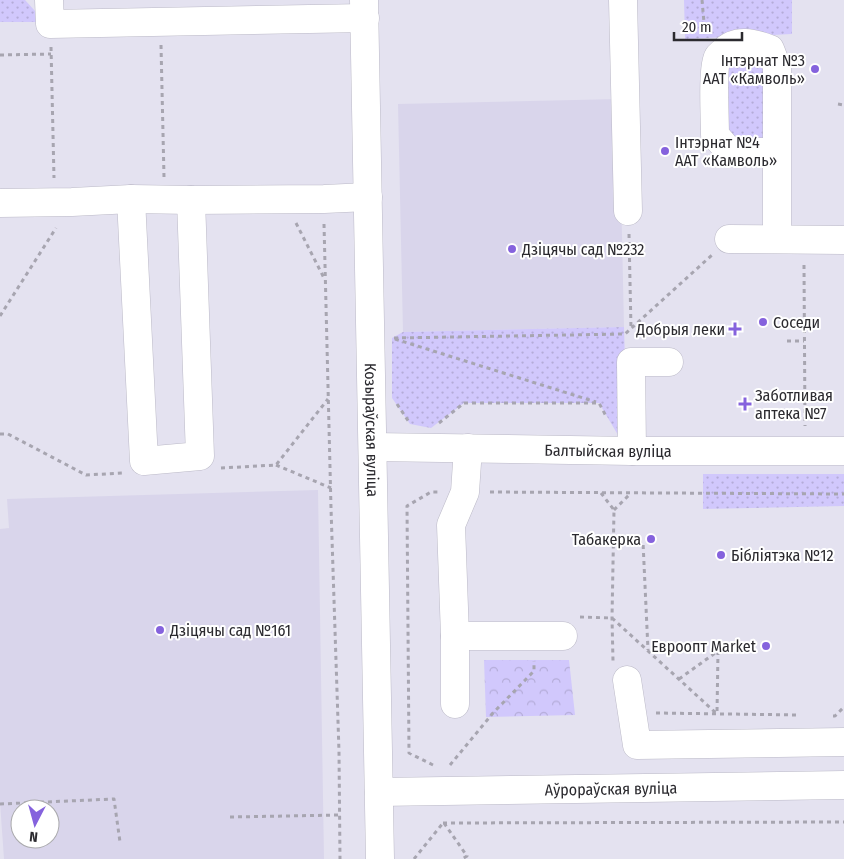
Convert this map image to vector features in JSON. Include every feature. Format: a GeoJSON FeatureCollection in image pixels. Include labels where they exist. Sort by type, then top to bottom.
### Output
{"type":"FeatureCollection","features":[{"type":"Feature","properties":{"kind":"street"},"geometry":{"type":"LineString","coordinates":[[623,0],[628,211]]}},
{"type":"Feature","properties":{"kind":"street"},"geometry":{"type":"LineString","coordinates":[[50,12],[160,22],[365,9]]}},
{"type":"Feature","properties":{"kind":"street","name":"Козыраўская вуліца"},"geometry":{"type":"LineString","coordinates":[[365,9],[380,859]]}},
{"type":"Feature","properties":{"kind":"street"},"geometry":{"type":"LineString","coordinates":[[777,152],[777,239]]}},
{"type":"Feature","properties":{"kind":"street"},"geometry":{"type":"LineString","coordinates":[[0,203],[131,199],[324,199],[368,197]]}},
{"type":"Feature","properties":{"kind":"street"},"geometry":{"type":"LineString","coordinates":[[131,199],[144,461],[200,456],[177,200]]}},
{"type":"Feature","properties":{"kind":"street"},"geometry":{"type":"LineString","coordinates":[[729,239],[844,240]]}},
{"type":"Feature","properties":{"kind":"street"},"geometry":{"type":"LineString","coordinates":[[632,451],[631,362],[669,362]]}},
{"type":"Feature","properties":{"kind":"street","name":"Балтыйская вуліца"},"geometry":{"type":"LineString","coordinates":[[373,447],[632,451],[844,451]]}},
{"type":"Feature","properties":{"kind":"street"},"geometry":{"type":"LineString","coordinates":[[455,704],[455,636],[451,525],[465,492],[468,448]]}},
{"type":"Feature","properties":{"kind":"street"},"geometry":{"type":"LineString","coordinates":[[455,636],[563,636]]}},
{"type":"Feature","properties":{"kind":"street"},"geometry":{"type":"LineString","coordinates":[[627,680],[637,745],[641,788]]}},
{"type":"Feature","properties":{"kind":"street"},"geometry":{"type":"LineString","coordinates":[[637,745],[844,742]]}},
{"type":"Feature","properties":{"kind":"street","name":"Аўрораўская вуліца"},"geometry":{"type":"LineString","coordinates":[[379,792],[844,785]]}},
{"type":"Feature","properties":{"kind":"path"},"geometry":{"type":"LineString","coordinates":[[0,316],[63,202],[51,54],[50,12]]}},
{"type":"Feature","properties":{"kind":"path"},"geometry":{"type":"LineString","coordinates":[[160,22],[177,200]]}},
{"type":"Feature","properties":{"kind":"path"},"geometry":{"type":"LineString","coordinates":[[0,55],[51,54]]}},
{"type":"Feature","properties":{"kind":"path"},"geometry":{"type":"LineString","coordinates":[[838,104],[844,104]]}},
{"type":"Feature","properties":{"kind":"path"},"geometry":{"type":"LineString","coordinates":[[283,198],[325,280]]}},
{"type":"Feature","properties":{"kind":"path"},"geometry":{"type":"LineString","coordinates":[[324,199],[339,752],[340,859]]}},
{"type":"Feature","properties":{"kind":"path"},"geometry":{"type":"LineString","coordinates":[[628,211],[631,329]]}},
{"type":"Feature","properties":{"kind":"path"},"geometry":{"type":"LineString","coordinates":[[599,403],[392,338],[625,334],[729,239]]}},
{"type":"Feature","properties":{"kind":"path"},"geometry":{"type":"LineString","coordinates":[[804,265],[805,427]]}},
{"type":"Feature","properties":{"kind":"path"},"geometry":{"type":"LineString","coordinates":[[787,341],[804,341]]}},
{"type":"Feature","properties":{"kind":"path"},"geometry":{"type":"LineString","coordinates":[[392,398],[410,424]]}},
{"type":"Feature","properties":{"kind":"path"},"geometry":{"type":"LineString","coordinates":[[276,465],[331,488]]}},
{"type":"Feature","properties":{"kind":"path"},"geometry":{"type":"LineString","coordinates":[[438,768],[409,753],[407,506],[431,492],[844,494]]}},
{"type":"Feature","properties":{"kind":"path"},"geometry":{"type":"LineString","coordinates":[[601,493],[614,510],[613,677],[627,680]]}},
{"type":"Feature","properties":{"kind":"path"},"geometry":{"type":"LineString","coordinates":[[614,510],[631,493]]}},
{"type":"Feature","properties":{"kind":"path"},"geometry":{"type":"LineString","coordinates":[[614,541],[643,542],[648,651]]}},
{"type":"Feature","properties":{"kind":"path"},"geometry":{"type":"LineString","coordinates":[[445,772],[493,713],[534,671],[534,636]]}},
{"type":"Feature","properties":{"kind":"path"},"geometry":{"type":"LineString","coordinates":[[679,679],[718,651],[717,714]]}},
{"type":"Feature","properties":{"kind":"path"},"geometry":{"type":"LineString","coordinates":[[825,716],[835,716],[844,707]]}},
{"type":"Feature","properties":{"kind":"path"},"geometry":{"type":"LineString","coordinates":[[632,713],[805,716]]}},
{"type":"Feature","properties":{"kind":"path"},"geometry":{"type":"LineString","coordinates":[[0,804],[114,799],[120,842]]}},
{"type":"Feature","properties":{"kind":"path"},"geometry":{"type":"LineString","coordinates":[[230,817],[340,815]]}},
{"type":"Feature","properties":{"kind":"path"},"geometry":{"type":"LineString","coordinates":[[443,823],[844,822]]}},
{"type":"Feature","properties":{"kind":"path"},"geometry":{"type":"LineString","coordinates":[[414,859],[443,823]]}},
{"type":"Feature","properties":{"kind":"path"},"geometry":{"type":"LineString","coordinates":[[443,823],[467,856],[462,859]]}},
{"type":"Feature","properties":{"kind":"shaded area","name":"Дзіцячы сад №232"},"geometry":{"type":"Polygon","coordinates":[[[619,99],[624,327],[403,332],[398,104],[619,99]]]}},
{"type":"Feature","properties":{"kind":"shaded area","name":"Дзіцячы сад №161"},"geometry":{"type":"Polygon","coordinates":[[[318,490],[324,859],[4,859],[0,802],[0,529],[9,528],[7,499],[318,490]]]}},
{"type":"Feature","properties":{"kind":"green space"},"geometry":{"type":"Polygon","coordinates":[[[0,0],[25,0],[45,22],[0,22],[0,0]]]}},
{"type":"Feature","properties":{"kind":"green space"},"geometry":{"type":"Polygon","coordinates":[[[684,0],[792,0],[792,34],[685,39],[684,0]]]}},
{"type":"Feature","properties":{"kind":"green space"},"geometry":{"type":"Polygon","coordinates":[[[730,52],[766,53],[772,147],[731,145],[720,77],[730,52]]]}},
{"type":"Feature","properties":{"kind":"green space"},"geometry":{"type":"Polygon","coordinates":[[[624,327],[627,435],[618,435],[599,403],[464,403],[431,428],[410,424],[392,398],[392,338],[403,332],[624,327]]]}},
{"type":"Feature","properties":{"kind":"green space"},"geometry":{"type":"Polygon","coordinates":[[[703,474],[844,474],[844,506],[703,509],[703,474]]]}},
{"type":"Feature","properties":{"kind":"green space"},"geometry":{"type":"Polygon","coordinates":[[[484,660],[569,660],[575,715],[486,717],[484,660]]]}},
{"type":"Feature","properties":{"kind":"place","name":"Інтэрнат №3 ААТ «Камволь»"},"geometry":{"type":"Point","coordinates":[815,69]}},
{"type":"Feature","properties":{"kind":"place","name":"Інтэрнат №4 ААТ «Камволь»"},"geometry":{"type":"Point","coordinates":[665,151]}},
{"type":"Feature","properties":{"kind":"place","name":"Дзіцячы сад №232"},"geometry":{"type":"Point","coordinates":[512,249]}},
{"type":"Feature","properties":{"kind":"place","name":"Соседи"},"geometry":{"type":"Point","coordinates":[763,322]}},
{"type":"Feature","properties":{"kind":"place","name":"Добрыя леки"},"geometry":{"type":"Point","coordinates":[735,329]}},
{"type":"Feature","properties":{"kind":"place","name":"Заботливая аптека №7"},"geometry":{"type":"Point","coordinates":[745,404]}},
{"type":"Feature","properties":{"kind":"place","name":"Табакерка"},"geometry":{"type":"Point","coordinates":[651,539]}},
{"type":"Feature","properties":{"kind":"place","name":"Бібліятэка №12"},"geometry":{"type":"Point","coordinates":[721,555]}},
{"type":"Feature","properties":{"kind":"place","name":"Дзіцячы сад №161"},"geometry":{"type":"Point","coordinates":[160,630]}},
{"type":"Feature","properties":{"kind":"place","name":"Евроопт Market"},"geometry":{"type":"Point","coordinates":[766,646]}}]}
